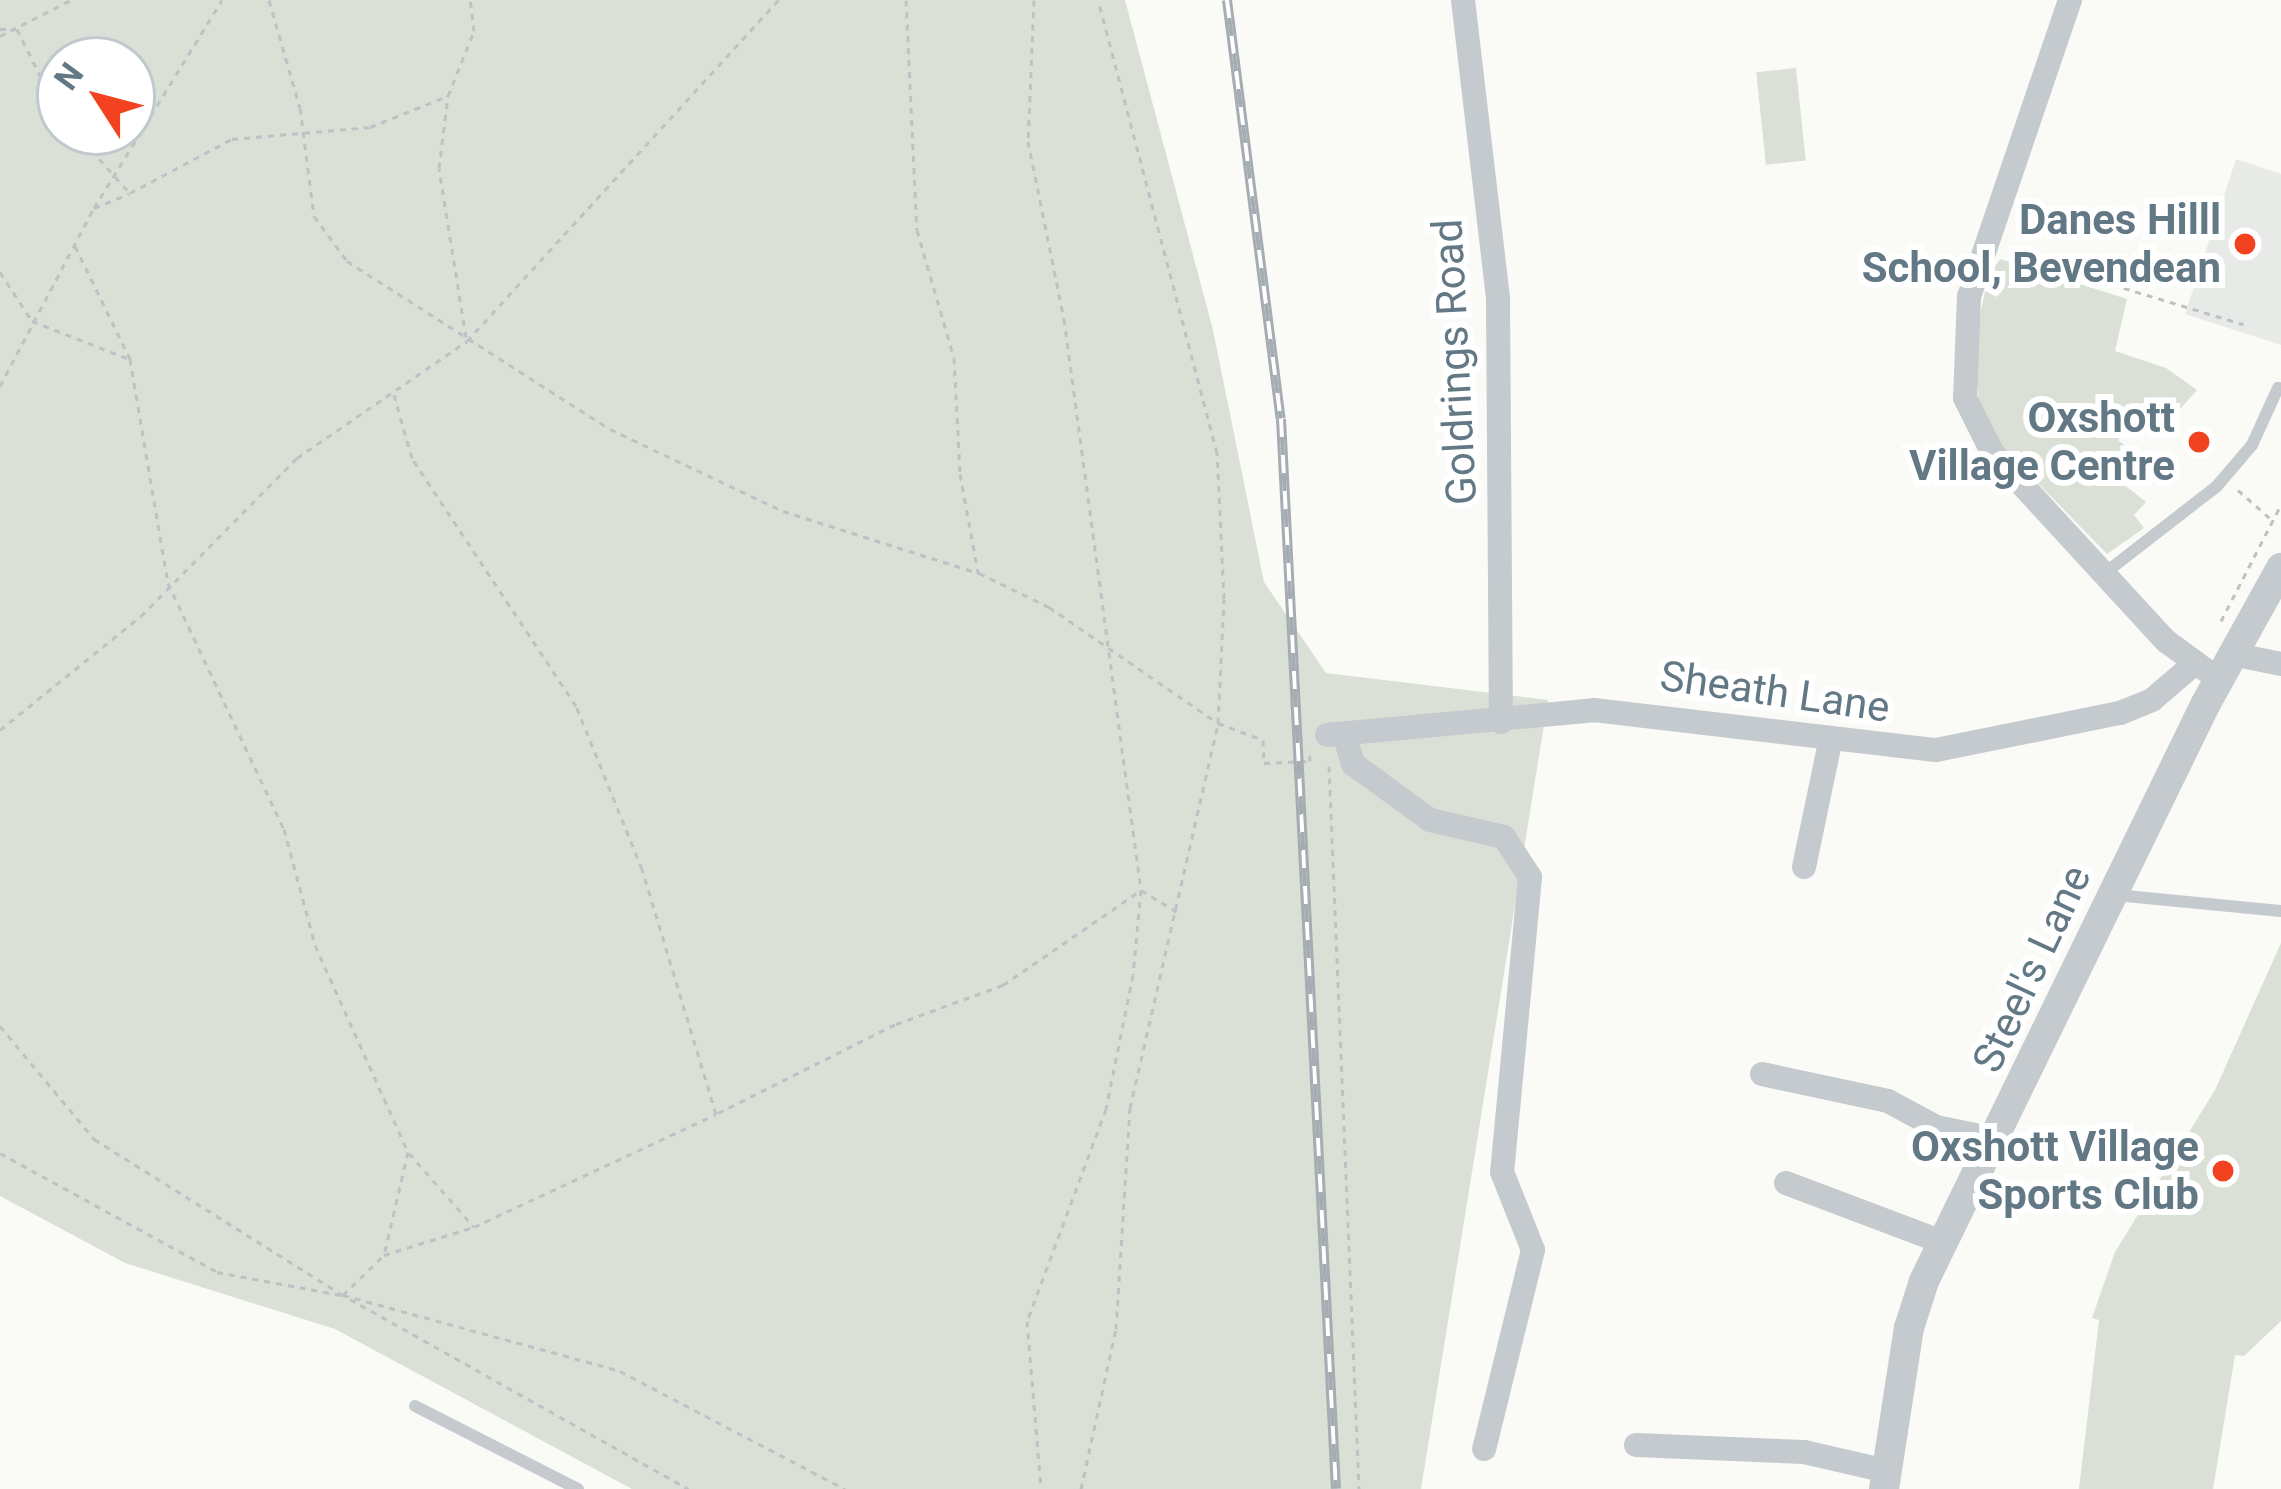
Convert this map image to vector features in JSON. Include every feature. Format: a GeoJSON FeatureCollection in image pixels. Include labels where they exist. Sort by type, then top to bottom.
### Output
{"type":"FeatureCollection","features":[{"type":"Feature","properties":{"kind":"street","name":"Goldrings Road"},"geometry":{"type":"LineString","coordinates":[[1463,0],[1498,300],[1501,722]]}},
{"type":"Feature","properties":{"kind":"street"},"geometry":{"type":"LineString","coordinates":[[2070,0],[1962,328],[1964,398],[1976,430],[2104,574],[2213,666],[2281,664]]}},
{"type":"Feature","properties":{"kind":"street","name":"Steel's Lane"},"geometry":{"type":"LineString","coordinates":[[1885,1480],[1909,1328],[1942,1242],[2114,895],[2213,666],[2281,568]]}},
{"type":"Feature","properties":{"kind":"street","name":"Sheath Lane"},"geometry":{"type":"LineString","coordinates":[[1336,735],[1637,712],[1936,750],[2050,730],[2152,700],[2213,666]]}},
{"type":"Feature","properties":{"kind":"street"},"geometry":{"type":"LineString","coordinates":[[1336,735],[1353,764],[1430,820],[1504,837],[1530,877],[1502,1172],[1533,1250],[1484,1449]]}},
{"type":"Feature","properties":{"kind":"street"},"geometry":{"type":"LineString","coordinates":[[1804,867],[1831,738]]}},
{"type":"Feature","properties":{"kind":"street"},"geometry":{"type":"LineString","coordinates":[[1762,1074],[1888,1101],[1936,1127],[1995,1139]]}},
{"type":"Feature","properties":{"kind":"street"},"geometry":{"type":"LineString","coordinates":[[1786,1184],[1942,1242]]}},
{"type":"Feature","properties":{"kind":"street"},"geometry":{"type":"LineString","coordinates":[[1636,1444],[1804,1452],[1885,1480]]}},
{"type":"Feature","properties":{"kind":"lane"},"geometry":{"type":"LineString","coordinates":[[2104,574],[2217,486],[2252,445],[2278,388]]}},
{"type":"Feature","properties":{"kind":"lane"},"geometry":{"type":"LineString","coordinates":[[2114,895],[2281,911]]}},
{"type":"Feature","properties":{"kind":"lane"},"geometry":{"type":"LineString","coordinates":[[416,1406],[578,1489]]}},
{"type":"Feature","properties":{"kind":"path"},"geometry":{"type":"LineString","coordinates":[[0,32],[17,29],[71,0]]}},
{"type":"Feature","properties":{"kind":"path"},"geometry":{"type":"LineString","coordinates":[[0,386],[94,208],[222,0]]}},
{"type":"Feature","properties":{"kind":"path"},"geometry":{"type":"LineString","coordinates":[[269,0],[302,137],[307,190],[323,234],[347,261],[610,429],[783,511],[979,573],[1110,649],[1219,723],[1263,740],[1264,763],[1300,762]]}},
{"type":"Feature","properties":{"kind":"path"},"geometry":{"type":"LineString","coordinates":[[467,341],[439,168],[448,96],[474,31],[470,0]]}},
{"type":"Feature","properties":{"kind":"path"},"geometry":{"type":"LineString","coordinates":[[0,730],[141,616],[168,583],[298,458],[467,341],[778,0]]}},
{"type":"Feature","properties":{"kind":"path"},"geometry":{"type":"LineString","coordinates":[[906,0],[917,230],[954,358],[960,473],[979,573]]}},
{"type":"Feature","properties":{"kind":"path"},"geometry":{"type":"LineString","coordinates":[[1034,0],[1028,141],[1064,319],[1141,890],[1133,975],[1106,1109],[1027,1322],[1041,1489]]}},
{"type":"Feature","properties":{"kind":"path"},"geometry":{"type":"LineString","coordinates":[[1081,1489],[1116,1329],[1130,1108],[1219,723],[1224,599],[1217,453],[1098,0]]}},
{"type":"Feature","properties":{"kind":"path"},"geometry":{"type":"LineString","coordinates":[[17,29],[36,67]]}},
{"type":"Feature","properties":{"kind":"path"},"geometry":{"type":"LineString","coordinates":[[94,208],[232,139],[302,137],[370,127],[448,96]]}},
{"type":"Feature","properties":{"kind":"path"},"geometry":{"type":"LineString","coordinates":[[96,156],[130,193]]}},
{"type":"Feature","properties":{"kind":"path"},"geometry":{"type":"LineString","coordinates":[[1986,245],[2243,324]]}},
{"type":"Feature","properties":{"kind":"path"},"geometry":{"type":"LineString","coordinates":[[76,246],[130,359],[168,583],[284,830],[315,946],[407,1152],[474,1227]]}},
{"type":"Feature","properties":{"kind":"path"},"geometry":{"type":"LineString","coordinates":[[0,272],[32,321],[130,359]]}},
{"type":"Feature","properties":{"kind":"path"},"geometry":{"type":"LineString","coordinates":[[394,395],[412,458],[576,706],[642,869],[716,1114]]}},
{"type":"Feature","properties":{"kind":"path"},"geometry":{"type":"LineString","coordinates":[[2217,486],[2232,484],[2273,520]]}},
{"type":"Feature","properties":{"kind":"path"},"geometry":{"type":"LineString","coordinates":[[2213,666],[2228,601],[2281,505]]}},
{"type":"Feature","properties":{"kind":"path"},"geometry":{"type":"LineString","coordinates":[[1336,735],[1358,1489]]}},
{"type":"Feature","properties":{"kind":"path"},"geometry":{"type":"LineString","coordinates":[[343,1295],[383,1256],[474,1227],[896,1024],[1003,985],[1141,890]]}},
{"type":"Feature","properties":{"kind":"path"},"geometry":{"type":"LineString","coordinates":[[1141,890],[1177,912]]}},
{"type":"Feature","properties":{"kind":"path"},"geometry":{"type":"LineString","coordinates":[[0,1026],[94,1139],[343,1295],[688,1489]]}},
{"type":"Feature","properties":{"kind":"path"},"geometry":{"type":"LineString","coordinates":[[383,1256],[407,1152]]}},
{"type":"Feature","properties":{"kind":"path"},"geometry":{"type":"LineString","coordinates":[[0,1153],[218,1272],[343,1295],[620,1371],[845,1489]]}},
{"type":"Feature","properties":{"kind":"shaded area"},"geometry":{"type":"Polygon","coordinates":[[[0,0],[1125,0],[1213,330],[1264,582],[1326,673],[1548,700],[1421,1489],[632,1489],[335,1329],[125,1263],[0,1196],[0,0]]]}},
{"type":"Feature","properties":{"kind":"shaded area"},"geometry":{"type":"Polygon","coordinates":[[[1796,68],[1806,160],[1766,165],[1756,72],[1796,68]]]}},
{"type":"Feature","properties":{"kind":"shaded area","name":"Danes Hilll School, Bevendean"},"geometry":{"type":"Polygon","coordinates":[[[2236,159],[2281,174],[2281,345],[2185,314],[2236,159]]]}},
{"type":"Feature","properties":{"kind":"shaded area"},"geometry":{"type":"Polygon","coordinates":[[[2000,259],[2127,299],[2115,351],[2166,368],[2197,390],[2162,429],[2140,412],[2118,440],[2141,459],[2123,484],[2146,502],[2134,515],[2144,528],[2107,554],[1999,443],[1979,405],[1973,348],[1988,277],[2000,259]]]}},
{"type":"Feature","properties":{"kind":"shaded area","name":"Oxshott Village Sports Club"},"geometry":{"type":"Polygon","coordinates":[[[2281,943],[2281,1321],[2244,1356],[2235,1355],[2213,1489],[2079,1489],[2099,1320],[2092,1318],[2115,1252],[2215,1090],[2281,943]]]}},
{"type":"Feature","properties":{"kind":"railway"},"geometry":{"type":"LineString","coordinates":[[1227,0],[1281,419],[1336,1489]]}},
{"type":"Feature","properties":{"kind":"place","name":"Danes Hilll School, Bevendean"},"geometry":{"type":"Point","coordinates":[2245,244]}},
{"type":"Feature","properties":{"kind":"place","name":"Oxshott Village Centre"},"geometry":{"type":"Point","coordinates":[2199,442]}},
{"type":"Feature","properties":{"kind":"place","name":"Oxshott Village Sports Club"},"geometry":{"type":"Point","coordinates":[2223,1171]}}]}
